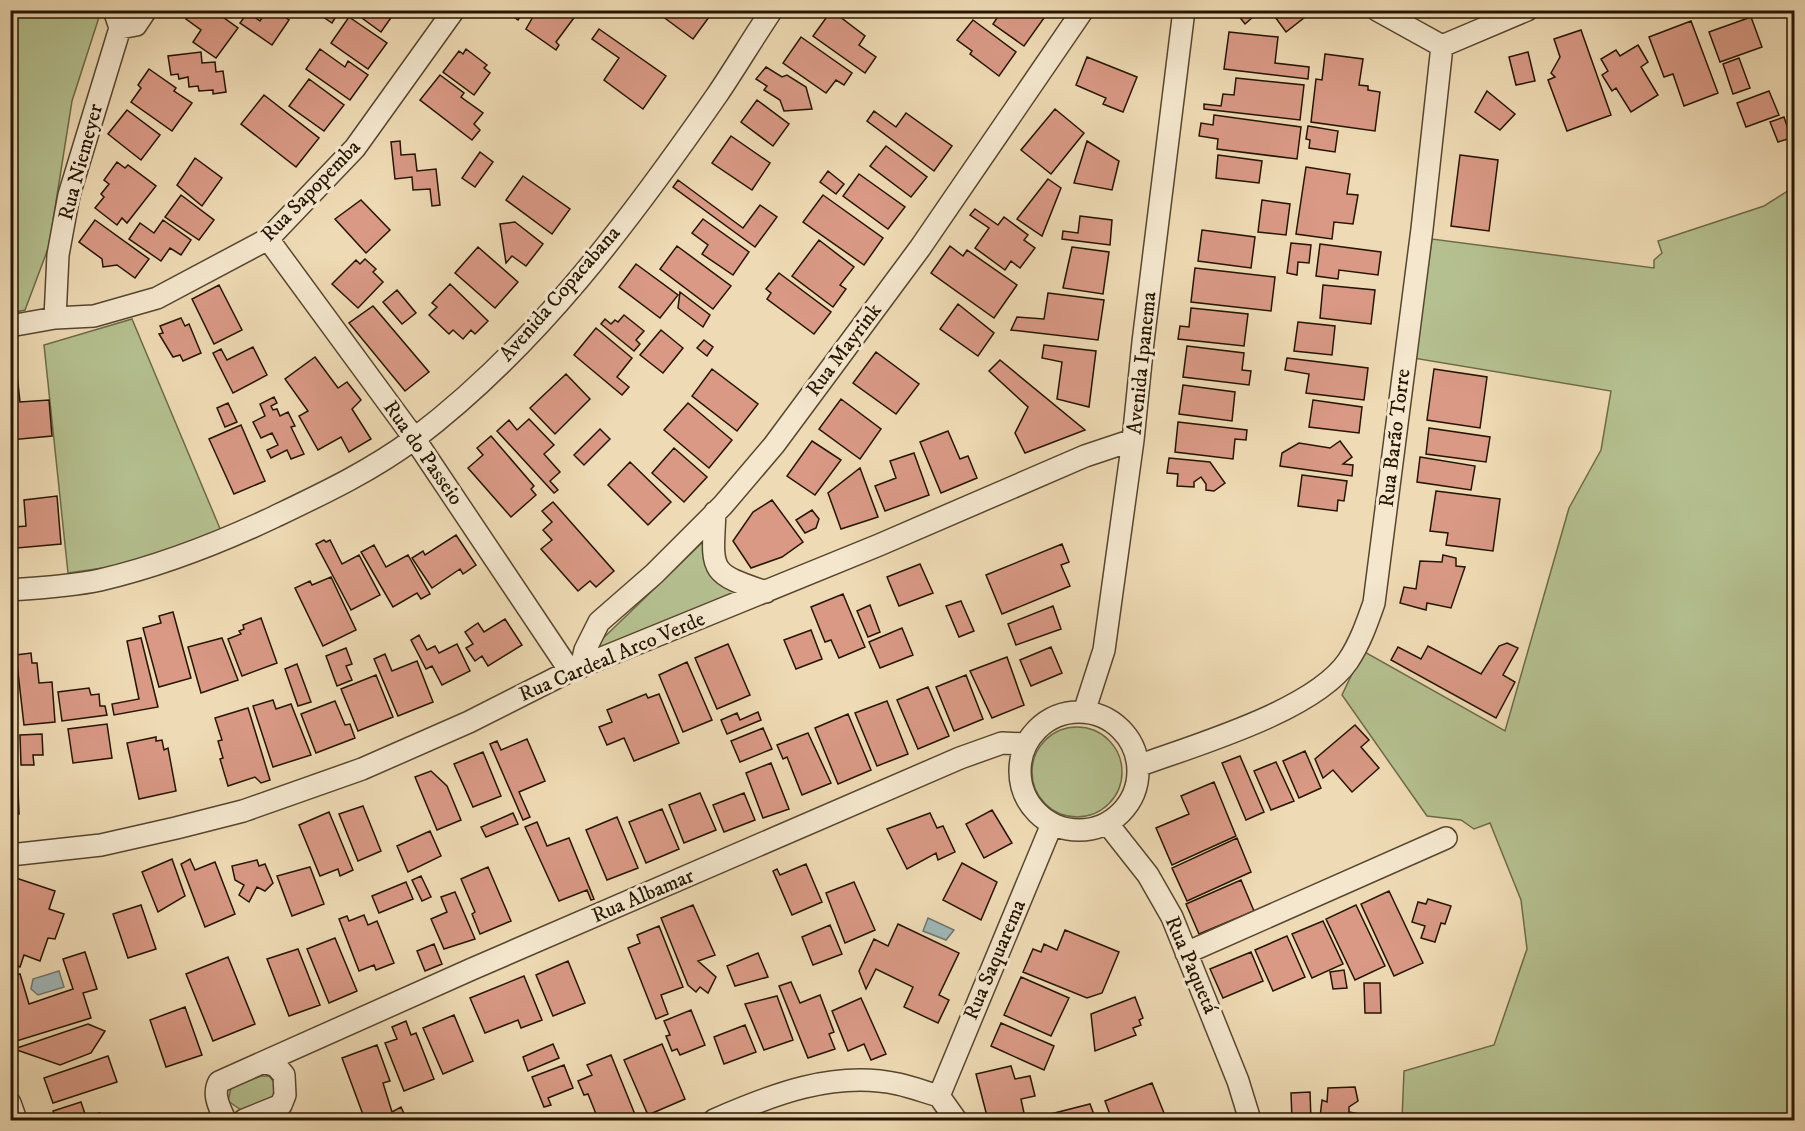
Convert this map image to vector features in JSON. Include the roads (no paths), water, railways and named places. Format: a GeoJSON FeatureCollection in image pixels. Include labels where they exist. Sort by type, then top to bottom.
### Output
{"type":"FeatureCollection","features":[{"type":"Feature","properties":{"kind":"street"},"geometry":{"type":"LineString","coordinates":[[117,19],[136,25],[146,10]]}},
{"type":"Feature","properties":{"kind":"street","name":"Rua Sapopemba"},"geometry":{"type":"LineString","coordinates":[[10,326],[55,318],[94,316],[157,298],[268,239],[356,148],[454,10]]}},
{"type":"Feature","properties":{"kind":"street","name":"Avenida Copacabana"},"geometry":{"type":"LineString","coordinates":[[10,590],[99,580],[170,559],[243,532],[327,491],[414,438],[477,387],[532,333],[585,270],[718,93],[772,10]]}},
{"type":"Feature","properties":{"kind":"street"},"geometry":{"type":"LineString","coordinates":[[1377,10],[1442,46],[1527,10]]}},
{"type":"Feature","properties":{"kind":"street","name":"Rua Mayrink"},"geometry":{"type":"LineString","coordinates":[[575,669],[599,622],[654,574],[715,512],[774,445],[913,257],[1082,11]]}},
{"type":"Feature","properties":{"kind":"street","name":"Avenida Ipanema"},"geometry":{"type":"LineString","coordinates":[[1083,712],[1104,650],[1133,440],[1177,13]]}},
{"type":"Feature","properties":{"kind":"street","name":"Rua Niemeyer"},"geometry":{"type":"LineString","coordinates":[[55,318],[58,255],[69,195],[117,19]]}},
{"type":"Feature","properties":{"kind":"street","name":"Rua Barão Torre"},"geometry":{"type":"LineString","coordinates":[[1138,766],[1283,710],[1324,687],[1347,663],[1364,632],[1374,603],[1422,229],[1442,46]]}},
{"type":"Feature","properties":{"kind":"street","name":"Rua do Passeio"},"geometry":{"type":"LineString","coordinates":[[268,239],[414,438],[575,669]]}},
{"type":"Feature","properties":{"kind":"street","name":"Rua Cardeal Arco Verde"},"geometry":{"type":"LineString","coordinates":[[10,855],[101,845],[243,811],[362,769],[469,722],[575,669],[766,592],[1085,456],[1133,440]]}},
{"type":"Feature","properties":{"kind":"street"},"geometry":{"type":"LineString","coordinates":[[715,512],[714,561],[720,571],[729,580],[766,592]]}},
{"type":"Feature","properties":{"kind":"street"},"geometry":{"type":"LineString","coordinates":[[1083,712],[1107,720],[1126,736],[1138,766],[1137,783],[1131,799],[1121,813],[1107,823],[1080,831],[1052,824],[1037,813],[1026,798],[1020,781],[1020,762],[1026,744],[1036,730],[1050,720],[1066,714],[1083,712]]}},
{"type":"Feature","properties":{"kind":"street","name":"Rua Albamar"},"geometry":{"type":"LineString","coordinates":[[225,1120],[216,1097],[215,1089],[219,1082],[960,758],[1002,743],[1026,744]]}},
{"type":"Feature","properties":{"kind":"street","name":"Rua Paquetá"},"geometry":{"type":"LineString","coordinates":[[1107,823],[1148,875],[1172,917],[1238,1081],[1250,1120]]}},
{"type":"Feature","properties":{"kind":"street","name":"Rua Saquarema"},"geometry":{"type":"LineString","coordinates":[[939,1096],[1052,824]]}},
{"type":"Feature","properties":{"kind":"street"},"geometry":{"type":"LineString","coordinates":[[1186,953],[1446,838]]}},
{"type":"Feature","properties":{"kind":"street"},"geometry":{"type":"LineString","coordinates":[[244,1120],[281,1105],[285,1095],[284,1075],[276,1066],[264,1062]]}},
{"type":"Feature","properties":{"kind":"street"},"geometry":{"type":"LineString","coordinates":[[714,1120],[784,1091],[855,1080],[897,1083],[939,1096],[956,1120]]}},
{"type":"Feature","properties":{"kind":"street"},"geometry":{"type":"LineString","coordinates":[[10,1103],[16,1120]]}},
{"type":"Feature","properties":{"kind":"water"},"geometry":{"type":"Polygon","coordinates":[[[928,918],[954,930],[946,940],[923,931],[928,918]]]}},
{"type":"Feature","properties":{"kind":"water"},"geometry":{"type":"Polygon","coordinates":[[[59,971],[64,987],[38,995],[31,989],[33,979],[59,971]]]}}]}
